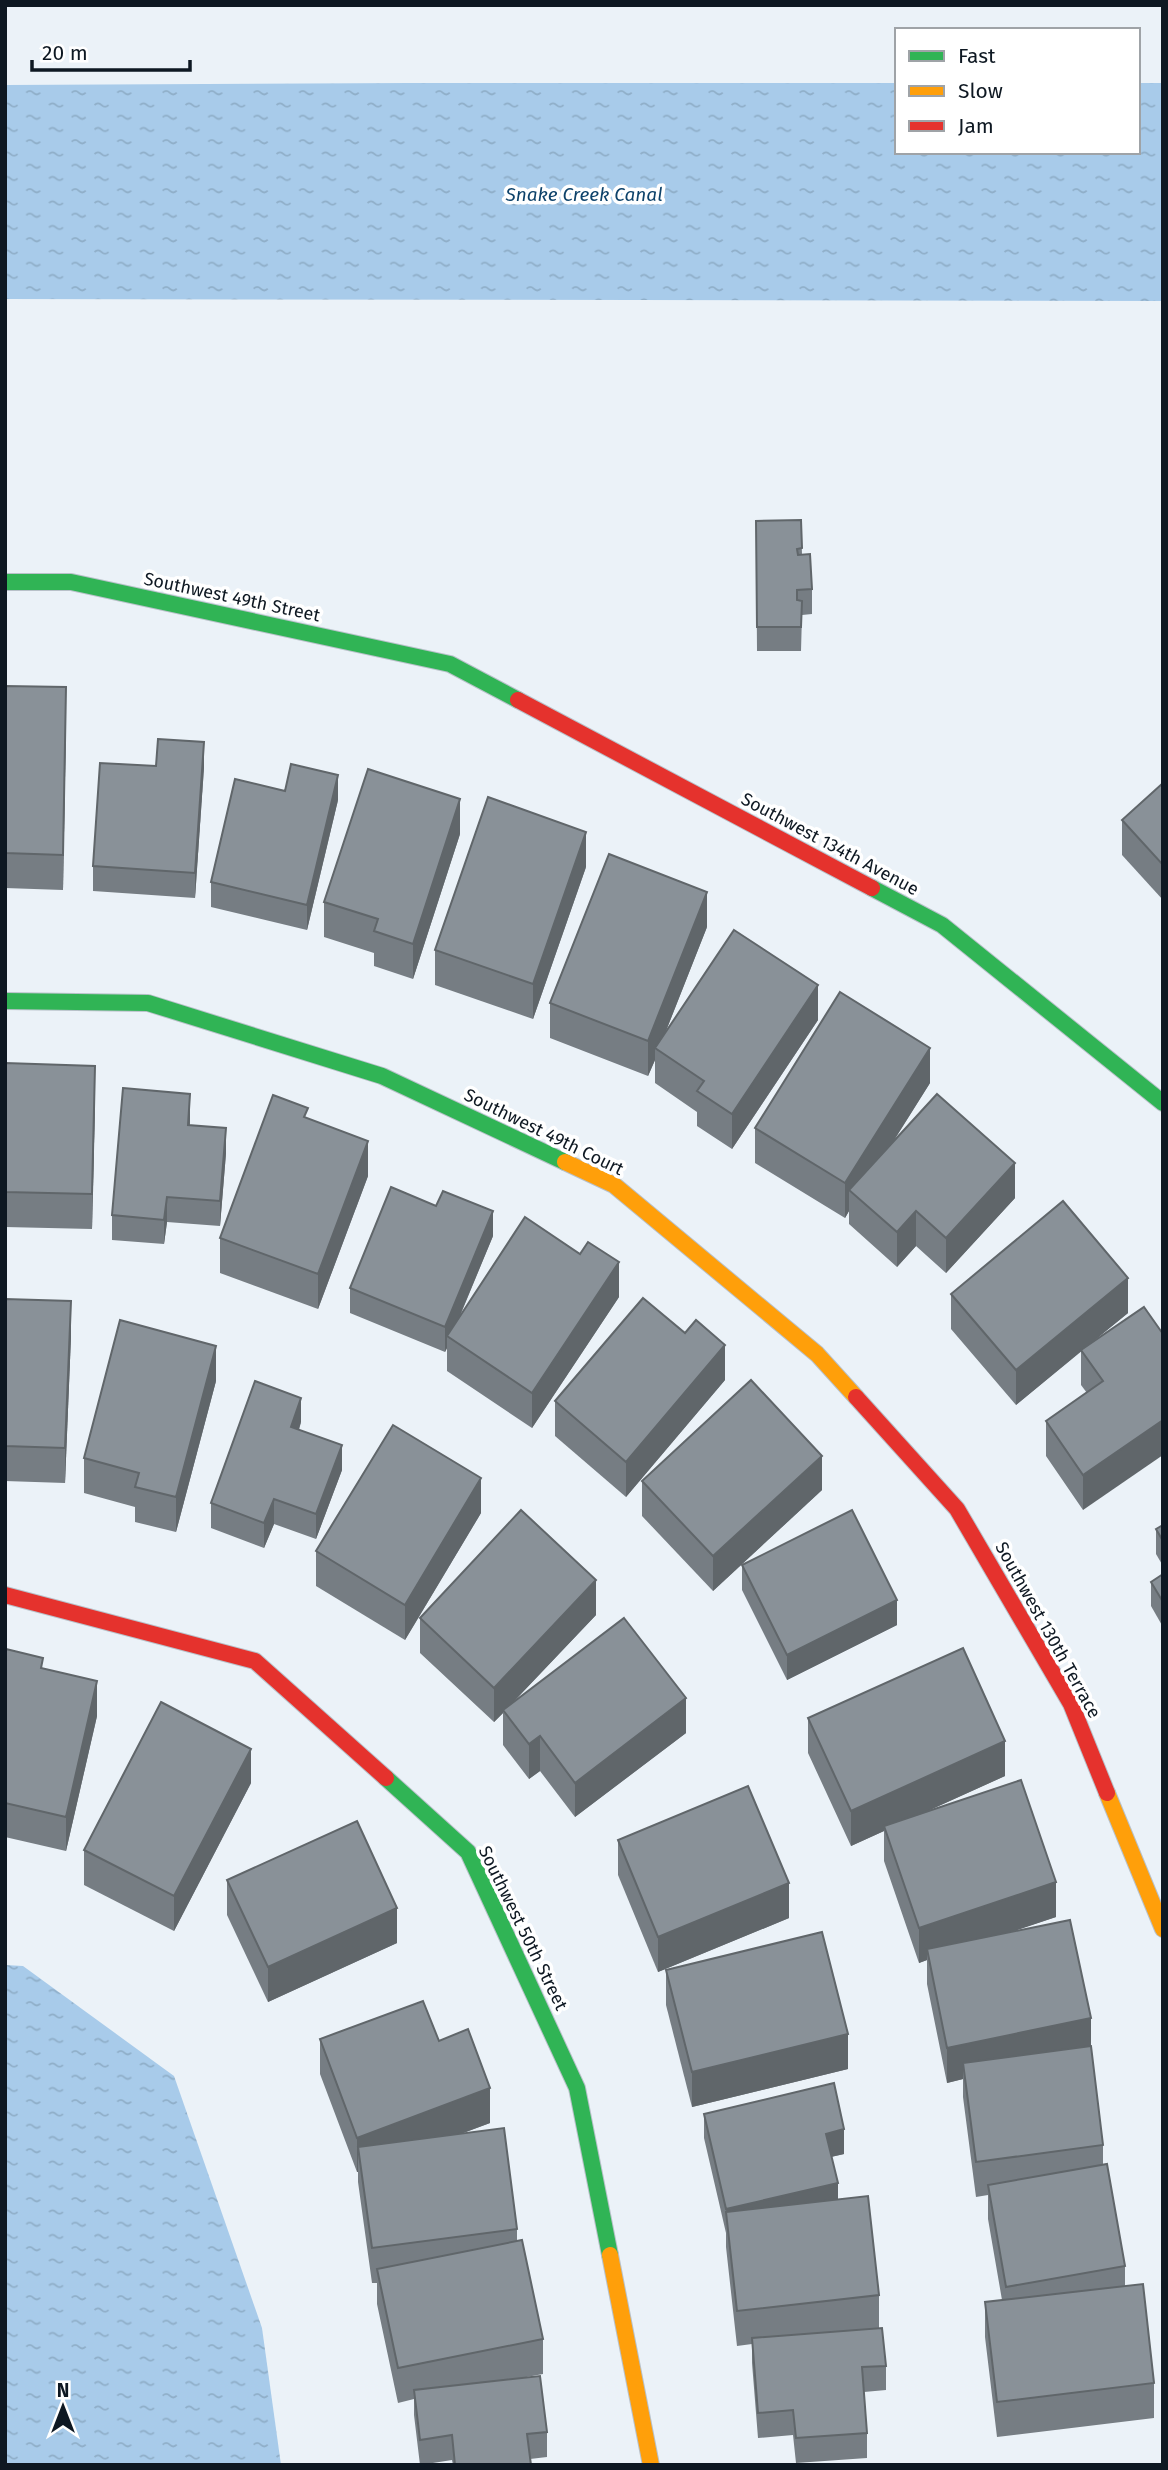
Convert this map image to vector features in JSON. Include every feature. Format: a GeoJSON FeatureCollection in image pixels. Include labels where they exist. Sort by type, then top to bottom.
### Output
{"type":"FeatureCollection","features":[{"type":"Feature","properties":{"kind":"street","name":"Southwest 49th Street"},"geometry":{"type":"LineString","coordinates":[[5,582],[71,582],[450,664]]}},
{"type":"Feature","properties":{"kind":"street","name":"Southwest 134th Avenue"},"geometry":{"type":"LineString","coordinates":[[450,664],[942,925],[1163,1103]]}},
{"type":"Feature","properties":{"kind":"street","name":"Southwest 49th Court"},"geometry":{"type":"LineString","coordinates":[[5,1001],[148,1003],[382,1076],[614,1185],[817,1353],[957,1509]]}},
{"type":"Feature","properties":{"kind":"street","name":"Southwest 130th Terrace"},"geometry":{"type":"LineString","coordinates":[[957,1509],[1071,1704],[1163,1929]]}},
{"type":"Feature","properties":{"kind":"street","name":"Southwest 50th Street"},"geometry":{"type":"LineString","coordinates":[[5,1595],[255,1661],[468,1852],[577,2088],[651,2465]]}},
{"type":"Feature","properties":{"kind":"water","name":"Snake Creek Canal"},"geometry":{"type":"Polygon","coordinates":[[[895,83],[895,154],[1140,154],[1140,83],[1163,83],[1163,301],[5,299],[5,85],[895,83]]]}},
{"type":"Feature","properties":{"kind":"water"},"geometry":{"type":"Polygon","coordinates":[[[5,1965],[23,1966],[174,2076],[262,2328],[281,2465],[5,2465],[5,1965]]]}},
{"type":"Feature","properties":{"kind":"building"},"geometry":{"type":"Polygon","coordinates":[[[801,520],[802,548],[797,549],[798,555],[810,554],[812,589],[797,590],[797,600],[802,601],[801,627],[757,627],[756,521],[801,520]]]}},
{"type":"Feature","properties":{"kind":"building"},"geometry":{"type":"Polygon","coordinates":[[[5,686],[66,687],[63,855],[5,853],[5,686]]]}},
{"type":"Feature","properties":{"kind":"building"},"geometry":{"type":"Polygon","coordinates":[[[158,739],[204,742],[195,873],[93,866],[100,763],[156,766],[158,739]]]}},
{"type":"Feature","properties":{"kind":"building"},"geometry":{"type":"Polygon","coordinates":[[[291,764],[338,775],[307,905],[211,882],[235,779],[285,791],[291,764]]]}},
{"type":"Feature","properties":{"kind":"building"},"geometry":{"type":"Polygon","coordinates":[[[368,769],[460,799],[413,944],[374,931],[378,919],[324,902],[368,769]]]}},
{"type":"Feature","properties":{"kind":"building"},"geometry":{"type":"Polygon","coordinates":[[[1163,783],[1163,865],[1122,820],[1163,783]]]}},
{"type":"Feature","properties":{"kind":"building"},"geometry":{"type":"Polygon","coordinates":[[[488,797],[586,832],[533,984],[435,950],[488,797]]]}},
{"type":"Feature","properties":{"kind":"building"},"geometry":{"type":"Polygon","coordinates":[[[609,854],[707,892],[648,1041],[550,1003],[609,854]]]}},
{"type":"Feature","properties":{"kind":"building"},"geometry":{"type":"Polygon","coordinates":[[[734,930],[818,985],[732,1114],[697,1091],[704,1081],[655,1048],[734,930]]]}},
{"type":"Feature","properties":{"kind":"building"},"geometry":{"type":"Polygon","coordinates":[[[840,992],[930,1048],[845,1183],[755,1128],[840,992]]]}},
{"type":"Feature","properties":{"kind":"building"},"geometry":{"type":"Polygon","coordinates":[[[5,1063],[95,1066],[92,1194],[5,1192],[5,1063]]]}},
{"type":"Feature","properties":{"kind":"building"},"geometry":{"type":"Polygon","coordinates":[[[123,1088],[190,1094],[188,1125],[226,1128],[220,1201],[167,1197],[164,1220],[112,1215],[123,1088]]]}},
{"type":"Feature","properties":{"kind":"building"},"geometry":{"type":"Polygon","coordinates":[[[937,1094],[1015,1163],[946,1238],[916,1211],[897,1232],[849,1190],[937,1094]]]}},
{"type":"Feature","properties":{"kind":"building"},"geometry":{"type":"Polygon","coordinates":[[[273,1095],[308,1108],[304,1117],[368,1141],[318,1274],[220,1238],[273,1095]]]}},
{"type":"Feature","properties":{"kind":"building"},"geometry":{"type":"Polygon","coordinates":[[[391,1187],[436,1206],[443,1191],[493,1211],[445,1327],[350,1288],[391,1187]]]}},
{"type":"Feature","properties":{"kind":"building"},"geometry":{"type":"Polygon","coordinates":[[[1063,1201],[1128,1278],[1016,1370],[951,1294],[1063,1201]]]}},
{"type":"Feature","properties":{"kind":"building"},"geometry":{"type":"Polygon","coordinates":[[[525,1217],[580,1254],[588,1242],[619,1262],[532,1393],[447,1336],[525,1217]]]}},
{"type":"Feature","properties":{"kind":"building"},"geometry":{"type":"Polygon","coordinates":[[[643,1298],[685,1333],[696,1320],[725,1345],[626,1462],[555,1401],[643,1298]]]}},
{"type":"Feature","properties":{"kind":"building"},"geometry":{"type":"Polygon","coordinates":[[[5,1299],[71,1301],[65,1448],[5,1446],[5,1299]]]}},
{"type":"Feature","properties":{"kind":"building"},"geometry":{"type":"Polygon","coordinates":[[[1144,1307],[1163,1334],[1163,1420],[1083,1475],[1046,1421],[1103,1381],[1081,1350],[1144,1307]]]}},
{"type":"Feature","properties":{"kind":"building"},"geometry":{"type":"Polygon","coordinates":[[[120,1320],[216,1346],[176,1497],[135,1487],[139,1473],[84,1458],[120,1320]]]}},
{"type":"Feature","properties":{"kind":"building"},"geometry":{"type":"Polygon","coordinates":[[[751,1380],[822,1456],[713,1556],[642,1481],[751,1380]]]}},
{"type":"Feature","properties":{"kind":"building"},"geometry":{"type":"Polygon","coordinates":[[[255,1381],[301,1398],[291,1427],[342,1445],[316,1514],[274,1499],[264,1523],[211,1503],[255,1381]]]}},
{"type":"Feature","properties":{"kind":"building"},"geometry":{"type":"Polygon","coordinates":[[[393,1425],[481,1478],[405,1605],[316,1551],[393,1425]]]}},
{"type":"Feature","properties":{"kind":"building"},"geometry":{"type":"Polygon","coordinates":[[[521,1510],[596,1580],[494,1688],[420,1618],[521,1510]]]}},
{"type":"Feature","properties":{"kind":"building"},"geometry":{"type":"Polygon","coordinates":[[[852,1510],[897,1600],[787,1655],[742,1565],[852,1510]]]}},
{"type":"Feature","properties":{"kind":"building"},"geometry":{"type":"Polygon","coordinates":[[[1163,1525],[1163,1541],[1156,1529],[1163,1525]]]}},
{"type":"Feature","properties":{"kind":"building"},"geometry":{"type":"Polygon","coordinates":[[[1163,1574],[1163,1602],[1151,1582],[1163,1574]]]}},
{"type":"Feature","properties":{"kind":"building"},"geometry":{"type":"Polygon","coordinates":[[[624,1618],[686,1698],[575,1783],[540,1736],[529,1744],[503,1710],[624,1618]]]}},
{"type":"Feature","properties":{"kind":"building"},"geometry":{"type":"Polygon","coordinates":[[[963,1648],[1005,1741],[851,1811],[808,1718],[963,1648]]]}},
{"type":"Feature","properties":{"kind":"building"},"geometry":{"type":"Polygon","coordinates":[[[6,1649],[43,1658],[41,1668],[97,1681],[66,1817],[5,1803],[6,1649]]]}},
{"type":"Feature","properties":{"kind":"building"},"geometry":{"type":"Polygon","coordinates":[[[161,1702],[251,1749],[174,1896],[84,1850],[161,1702]]]}},
{"type":"Feature","properties":{"kind":"building"},"geometry":{"type":"Polygon","coordinates":[[[1021,1780],[1056,1882],[919,1928],[884,1826],[1021,1780]]]}},
{"type":"Feature","properties":{"kind":"building"},"geometry":{"type":"Polygon","coordinates":[[[748,1786],[789,1883],[658,1937],[618,1840],[748,1786]]]}},
{"type":"Feature","properties":{"kind":"building"},"geometry":{"type":"Polygon","coordinates":[[[357,1821],[397,1908],[268,1967],[227,1880],[357,1821]]]}},
{"type":"Feature","properties":{"kind":"building"},"geometry":{"type":"Polygon","coordinates":[[[1070,1920],[1091,2018],[947,2048],[927,1949],[1070,1920]]]}},
{"type":"Feature","properties":{"kind":"building"},"geometry":{"type":"Polygon","coordinates":[[[822,1932],[848,2034],[692,2072],[666,1970],[822,1932]]]}},
{"type":"Feature","properties":{"kind":"building"},"geometry":{"type":"Polygon","coordinates":[[[423,2001],[439,2041],[468,2029],[490,2088],[357,2138],[320,2039],[423,2001]]]}},
{"type":"Feature","properties":{"kind":"building"},"geometry":{"type":"Polygon","coordinates":[[[1091,2046],[1103,2145],[976,2162],[963,2063],[1091,2046]]]}},
{"type":"Feature","properties":{"kind":"building"},"geometry":{"type":"Polygon","coordinates":[[[834,2083],[844,2129],[826,2134],[838,2183],[726,2209],[704,2114],[834,2083]]]}},
{"type":"Feature","properties":{"kind":"building"},"geometry":{"type":"Polygon","coordinates":[[[504,2128],[517,2229],[372,2248],[358,2147],[504,2128]]]}},
{"type":"Feature","properties":{"kind":"building"},"geometry":{"type":"Polygon","coordinates":[[[1107,2164],[1125,2266],[1006,2287],[988,2185],[1107,2164]]]}},
{"type":"Feature","properties":{"kind":"building"},"geometry":{"type":"Polygon","coordinates":[[[868,2196],[879,2295],[737,2311],[726,2212],[868,2196]]]}},
{"type":"Feature","properties":{"kind":"building"},"geometry":{"type":"Polygon","coordinates":[[[522,2240],[543,2339],[398,2368],[377,2269],[522,2240]]]}},
{"type":"Feature","properties":{"kind":"building"},"geometry":{"type":"Polygon","coordinates":[[[1143,2284],[1154,2383],[997,2402],[985,2302],[1143,2284]]]}},
{"type":"Feature","properties":{"kind":"building"},"geometry":{"type":"Polygon","coordinates":[[[882,2328],[886,2366],[862,2367],[867,2433],[796,2438],[793,2410],[758,2413],[752,2338],[882,2328]]]}},
{"type":"Feature","properties":{"kind":"building"},"geometry":{"type":"Polygon","coordinates":[[[540,2376],[547,2432],[527,2434],[531,2465],[455,2465],[452,2435],[420,2440],[414,2390],[540,2376]]]}},
{"type":"Feature","properties":{"kind":"traffic: fast"},"geometry":{"type":"LineString","coordinates":[[5,582],[71,582],[450,664],[518,700]]}},
{"type":"Feature","properties":{"kind":"traffic: fast"},"geometry":{"type":"LineString","coordinates":[[872,888],[942,925],[1163,1103]]}},
{"type":"Feature","properties":{"kind":"traffic: fast"},"geometry":{"type":"LineString","coordinates":[[5,1001],[148,1003],[382,1076],[565,1162]]}},
{"type":"Feature","properties":{"kind":"traffic: fast"},"geometry":{"type":"LineString","coordinates":[[386,1778],[468,1852],[577,2088],[610,2255]]}},
{"type":"Feature","properties":{"kind":"traffic: slow"},"geometry":{"type":"LineString","coordinates":[[565,1162],[614,1185],[817,1354],[856,1397]]}},
{"type":"Feature","properties":{"kind":"traffic: slow"},"geometry":{"type":"LineString","coordinates":[[1107,1793],[1163,1929]]}},
{"type":"Feature","properties":{"kind":"traffic: slow"},"geometry":{"type":"LineString","coordinates":[[610,2255],[651,2465]]}},
{"type":"Feature","properties":{"kind":"traffic: jam"},"geometry":{"type":"LineString","coordinates":[[518,700],[872,888]]}},
{"type":"Feature","properties":{"kind":"traffic: jam"},"geometry":{"type":"LineString","coordinates":[[856,1397],[957,1509],[1071,1704],[1107,1793]]}},
{"type":"Feature","properties":{"kind":"traffic: jam"},"geometry":{"type":"LineString","coordinates":[[5,1595],[255,1661],[386,1778]]}}]}
